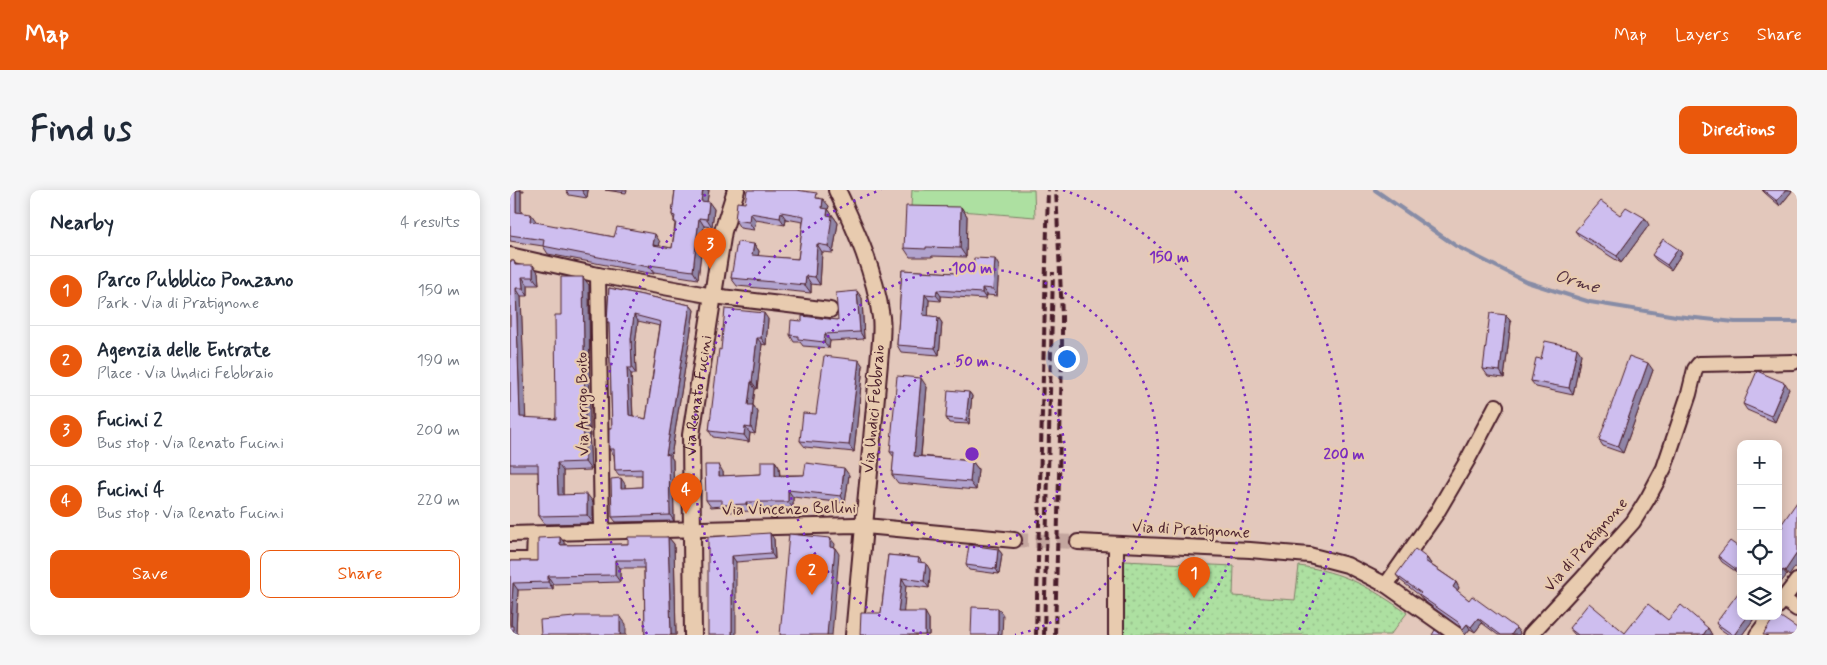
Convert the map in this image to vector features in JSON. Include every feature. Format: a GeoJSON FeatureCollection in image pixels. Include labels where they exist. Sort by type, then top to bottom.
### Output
{"type":"FeatureCollection","features":[{"type":"Feature","properties":{"kind":"main road","name":"Via Renato Fucini"},"geometry":{"type":"LineString","coordinates":[[693,635],[691,435],[723,231],[736,190]]}},
{"type":"Feature","properties":{"kind":"main road","name":"Via Undici Febbraio"},"geometry":{"type":"LineString","coordinates":[[837,190],[857,232],[875,284],[881,318],[879,363],[854,635]]}},
{"type":"Feature","properties":{"kind":"street"},"geometry":{"type":"LineString","coordinates":[[510,255],[598,275],[713,296],[830,310]]}},
{"type":"Feature","properties":{"kind":"street","name":"Via Arrigo Boito"},"geometry":{"type":"LineString","coordinates":[[598,275],[602,532]]}},
{"type":"Feature","properties":{"kind":"street","name":"Via di Pratignone"},"geometry":{"type":"LineString","coordinates":[[1530,635],[1632,522],[1648,498],[1664,468],[1689,394],[1694,369],[1699,364],[1794,362]]}},
{"type":"Feature","properties":{"kind":"street"},"geometry":{"type":"LineString","coordinates":[[1386,585],[1436,514],[1496,406]]}},
{"type":"Feature","properties":{"kind":"street","name":"Via Vincenzo Bellini"},"geometry":{"type":"LineString","coordinates":[[510,534],[863,525],[1014,540]]}},
{"type":"Feature","properties":{"kind":"street"},"geometry":{"type":"LineString","coordinates":[[510,560],[534,560],[535,534]]}},
{"type":"Feature","properties":{"kind":"street","name":"Via di Pratignone"},"geometry":{"type":"LineString","coordinates":[[1078,542],[1250,550],[1309,555],[1347,565],[1386,585],[1457,635]]}},
{"type":"Feature","properties":{"kind":"street"},"geometry":{"type":"LineString","coordinates":[[1116,544],[1116,635]]}},
{"type":"Feature","properties":{"kind":"street"},"geometry":{"type":"LineString","coordinates":[[1782,602],[1797,581]]}},
{"type":"Feature","properties":{"kind":"street"},"geometry":{"type":"LineString","coordinates":[[1782,603],[1797,609]]}},
{"type":"Feature","properties":{"kind":"street"},"geometry":{"type":"LineString","coordinates":[[1757,635],[1768,620]]}},
{"type":"Feature","properties":{"kind":"green space"},"geometry":{"type":"Polygon","coordinates":[[[912,190],[1034,190],[1035,217],[911,207],[912,190]]]}},
{"type":"Feature","properties":{"kind":"green space"},"geometry":{"type":"Polygon","coordinates":[[[1124,561],[1234,566],[1233,596],[1295,600],[1299,566],[1330,572],[1356,582],[1407,613],[1390,635],[1124,635],[1124,561]]]}},
{"type":"Feature","properties":{"kind":"building"},"geometry":{"type":"Polygon","coordinates":[[[510,190],[516,190],[516,212],[531,214],[530,221],[614,237],[617,227],[655,234],[653,245],[672,248],[676,222],[674,222],[675,216],[672,215],[675,190],[703,190],[701,201],[709,202],[707,219],[699,218],[693,271],[649,265],[649,267],[543,246],[544,240],[510,235],[510,190]]]}},
{"type":"Feature","properties":{"kind":"building"},"geometry":{"type":"Polygon","coordinates":[[[747,190],[796,190],[817,193],[816,198],[823,199],[822,208],[828,209],[827,215],[832,216],[828,246],[817,244],[815,277],[806,276],[805,285],[731,278],[737,242],[754,244],[752,255],[798,259],[804,216],[781,212],[780,218],[750,213],[749,222],[735,220],[737,202],[745,203],[747,190]]]}},
{"type":"Feature","properties":{"kind":"building"},"geometry":{"type":"Polygon","coordinates":[[[1763,190],[1786,190],[1777,201],[1763,190]]]}},
{"type":"Feature","properties":{"kind":"building"},"geometry":{"type":"Polygon","coordinates":[[[1601,201],[1620,215],[1626,207],[1645,218],[1617,256],[1575,231],[1601,201]]]}},
{"type":"Feature","properties":{"kind":"building"},"geometry":{"type":"Polygon","coordinates":[[[906,206],[961,207],[960,248],[904,248],[906,206]]]}},
{"type":"Feature","properties":{"kind":"building"},"geometry":{"type":"Polygon","coordinates":[[[1663,239],[1678,249],[1667,265],[1652,255],[1663,239]]]}},
{"type":"Feature","properties":{"kind":"building"},"geometry":{"type":"Polygon","coordinates":[[[974,258],[995,259],[993,289],[982,288],[982,293],[937,290],[936,295],[925,294],[923,315],[938,317],[935,348],[897,345],[902,270],[955,273],[956,270],[973,272],[974,258]]]}},
{"type":"Feature","properties":{"kind":"building"},"geometry":{"type":"Polygon","coordinates":[[[510,261],[514,261],[515,265],[533,265],[533,277],[522,277],[523,288],[516,288],[520,417],[556,419],[555,315],[561,315],[561,277],[583,277],[585,422],[583,422],[585,462],[557,463],[558,495],[587,494],[587,515],[539,516],[538,464],[510,464],[510,261]]]}},
{"type":"Feature","properties":{"kind":"building"},"geometry":{"type":"Polygon","coordinates":[[[609,288],[690,305],[666,455],[669,454],[670,515],[612,517],[611,479],[621,478],[621,488],[642,487],[642,469],[615,470],[614,449],[609,449],[609,428],[612,428],[609,322],[607,322],[609,288]],[[634,315],[631,339],[632,368],[627,368],[629,415],[646,419],[661,322],[634,315]]]}},
{"type":"Feature","properties":{"kind":"building"},"geometry":{"type":"Polygon","coordinates":[[[857,291],[860,332],[825,334],[824,342],[798,339],[798,336],[790,335],[791,320],[802,321],[802,316],[838,320],[836,293],[857,291]]]}},
{"type":"Feature","properties":{"kind":"building"},"geometry":{"type":"Polygon","coordinates":[[[725,309],[764,313],[761,338],[757,338],[748,405],[753,405],[751,428],[745,427],[744,435],[709,431],[725,309]]]}},
{"type":"Feature","properties":{"kind":"building"},"geometry":{"type":"Polygon","coordinates":[[[1490,313],[1506,315],[1500,371],[1483,369],[1490,313]]]}},
{"type":"Feature","properties":{"kind":"building"},"geometry":{"type":"Polygon","coordinates":[[[1545,341],[1577,348],[1569,388],[1531,381],[1536,358],[1541,359],[1545,341]]]}},
{"type":"Feature","properties":{"kind":"building"},"geometry":{"type":"Polygon","coordinates":[[[824,356],[859,360],[849,445],[800,441],[803,413],[816,414],[824,356]]]}},
{"type":"Feature","properties":{"kind":"building"},"geometry":{"type":"Polygon","coordinates":[[[1629,356],[1648,363],[1618,447],[1599,440],[1629,356]]]}},
{"type":"Feature","properties":{"kind":"building"},"geometry":{"type":"Polygon","coordinates":[[[1757,371],[1785,383],[1771,416],[1743,404],[1757,371]]]}},
{"type":"Feature","properties":{"kind":"building"},"geometry":{"type":"Polygon","coordinates":[[[897,376],[921,378],[914,456],[972,461],[970,482],[892,475],[894,452],[890,452],[897,376]]]}},
{"type":"Feature","properties":{"kind":"building"},"geometry":{"type":"Polygon","coordinates":[[[948,390],[969,392],[966,420],[946,418],[948,390]]]}},
{"type":"Feature","properties":{"kind":"building"},"geometry":{"type":"Polygon","coordinates":[[[761,461],[775,461],[775,476],[804,475],[806,463],[844,468],[841,496],[788,490],[788,502],[746,502],[746,504],[722,505],[722,500],[706,500],[705,465],[719,465],[719,476],[761,474],[761,461]]]}},
{"type":"Feature","properties":{"kind":"building"},"geometry":{"type":"Polygon","coordinates":[[[1797,502],[1797,553],[1785,571],[1782,571],[1783,526],[1782,524],[1797,502]]]}},
{"type":"Feature","properties":{"kind":"building"},"geometry":{"type":"Polygon","coordinates":[[[770,533],[771,553],[732,556],[732,635],[708,635],[708,537],[770,533]]]}},
{"type":"Feature","properties":{"kind":"building"},"geometry":{"type":"Polygon","coordinates":[[[789,534],[830,538],[830,547],[835,548],[827,635],[780,635],[789,534]]]}},
{"type":"Feature","properties":{"kind":"building"},"geometry":{"type":"Polygon","coordinates":[[[560,537],[560,545],[628,544],[628,537],[668,537],[671,635],[645,635],[644,560],[615,560],[615,575],[548,576],[548,582],[513,583],[511,626],[513,626],[513,635],[510,635],[510,561],[538,561],[538,538],[560,537]]]}},
{"type":"Feature","properties":{"kind":"building"},"geometry":{"type":"Polygon","coordinates":[[[1730,541],[1737,546],[1737,570],[1718,556],[1730,541]]]}},
{"type":"Feature","properties":{"kind":"building"},"geometry":{"type":"Polygon","coordinates":[[[969,545],[998,549],[996,569],[966,565],[969,545]]]}},
{"type":"Feature","properties":{"kind":"building"},"geometry":{"type":"Polygon","coordinates":[[[1415,549],[1427,558],[1425,561],[1456,582],[1453,587],[1469,600],[1472,596],[1516,628],[1511,635],[1501,635],[1478,618],[1471,627],[1467,624],[1462,630],[1458,622],[1419,595],[1421,593],[1396,575],[1415,549]]]}},
{"type":"Feature","properties":{"kind":"building"},"geometry":{"type":"Polygon","coordinates":[[[888,555],[919,558],[918,562],[926,563],[924,581],[902,578],[898,612],[925,612],[925,635],[860,635],[861,613],[881,613],[888,555]]]}},
{"type":"Feature","properties":{"kind":"building"},"geometry":{"type":"Polygon","coordinates":[[[1737,594],[1737,620],[1745,620],[1734,635],[1716,623],[1737,594]]]}},
{"type":"Feature","properties":{"kind":"building"},"geometry":{"type":"Polygon","coordinates":[[[1589,603],[1625,633],[1648,604],[1668,620],[1681,605],[1708,628],[1703,635],[1578,635],[1569,628],[1589,603]]]}},
{"type":"Feature","properties":{"kind":"building"},"geometry":{"type":"Polygon","coordinates":[[[972,607],[998,608],[998,635],[971,635],[972,607]]]}},
{"type":"Feature","properties":{"kind":"building"},"geometry":{"type":"Polygon","coordinates":[[[575,616],[620,616],[620,635],[541,635],[540,620],[575,616]]]}},
{"type":"Feature","properties":{"kind":"building"},"geometry":{"type":"Polygon","coordinates":[[[1782,618],[1797,628],[1797,635],[1763,635],[1772,620],[1782,620],[1782,618]]]}},
{"type":"Feature","properties":{"kind":"building"},"geometry":{"type":"Polygon","coordinates":[[[1435,630],[1442,635],[1432,635],[1435,630]]]}},
{"type":"Feature","properties":{"kind":"waterway","name":"Orme"},"geometry":{"type":"LineString","coordinates":[[1375,190],[1456,246],[1527,282],[1590,302],[1676,316],[1735,322],[1797,322]]}},
{"type":"Feature","properties":{"kind":"tunnel"},"geometry":{"type":"LineString","coordinates":[[1014,540],[1078,542]]}},
{"type":"Feature","properties":{"kind":"railway"},"geometry":{"type":"LineString","coordinates":[[1036,635],[1048,190]]}},
{"type":"Feature","properties":{"kind":"railway"},"geometry":{"type":"LineString","coordinates":[[1055,635],[1062,358],[1056,190]]}},
{"type":"Feature","properties":{"kind":"railway"},"geometry":{"type":"LineString","coordinates":[[1044,635],[1053,272]]}},
{"type":"Feature","properties":{"kind":"place","name":"Fucini 2"},"geometry":{"type":"Point","coordinates":[710,269]}},
{"type":"Feature","properties":{"kind":"place","name":"Fucini 4"},"geometry":{"type":"Point","coordinates":[686,514]}},
{"type":"Feature","properties":{"kind":"place","name":"Agenzia delle Entrate"},"geometry":{"type":"Point","coordinates":[812,595]}},
{"type":"Feature","properties":{"kind":"place","name":"Parco Pubblico Ponzano"},"geometry":{"type":"Point","coordinates":[1194,598]}}]}
